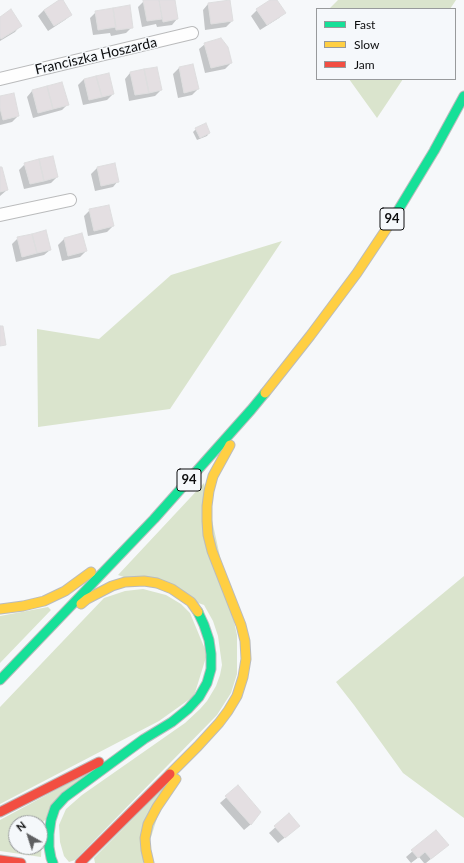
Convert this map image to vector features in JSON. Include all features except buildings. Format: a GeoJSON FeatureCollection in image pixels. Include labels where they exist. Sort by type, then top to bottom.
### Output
{"type":"FeatureCollection","features":[{"type":"Feature","properties":{"kind":"main road","name":"94"},"geometry":{"type":"LineString","coordinates":[[0,680],[160,513],[251,410],[310,336],[357,273],[398,211],[434,151],[464,96]]}},
{"type":"Feature","properties":{"kind":"main road"},"geometry":{"type":"LineString","coordinates":[[80,863],[198,746],[219,723],[237,696],[243,677],[246,659],[245,641],[241,625],[212,551],[208,535],[207,506],[209,491],[214,476],[223,457],[251,410]]}},
{"type":"Feature","properties":{"kind":"main road"},"geometry":{"type":"LineString","coordinates":[[0,609],[44,601],[65,591],[126,548]]}},
{"type":"Feature","properties":{"kind":"main road"},"geometry":{"type":"LineString","coordinates":[[0,812],[144,739],[172,722],[188,709],[199,697],[208,683],[211,669],[211,654],[209,640],[199,613],[191,602],[182,595],[157,583],[144,581],[126,582],[112,586],[87,600],[41,636]]}},
{"type":"Feature","properties":{"kind":"main road"},"geometry":{"type":"LineString","coordinates":[[53,863],[49,847],[49,834],[51,820],[56,808],[65,797],[144,739]]}},
{"type":"Feature","properties":{"kind":"main road"},"geometry":{"type":"LineString","coordinates":[[149,863],[145,838],[148,824],[157,807],[198,746]]}},
{"type":"Feature","properties":{"kind":"main road"},"geometry":{"type":"LineString","coordinates":[[0,860],[21,863]]}},
{"type":"Feature","properties":{"kind":"street","name":"Franciszka Hoszarda"},"geometry":{"type":"LineString","coordinates":[[0,79],[192,33]]}},
{"type":"Feature","properties":{"kind":"street"},"geometry":{"type":"LineString","coordinates":[[0,215],[70,200]]}},
{"type":"Feature","properties":{"kind":"green space"},"geometry":{"type":"Polygon","coordinates":[[[338,0],[456,0],[451,8],[330,8],[338,0]]]}},
{"type":"Feature","properties":{"kind":"green space"},"geometry":{"type":"Polygon","coordinates":[[[350,80],[402,80],[377,118],[350,80]]]}},
{"type":"Feature","properties":{"kind":"green space"},"geometry":{"type":"Polygon","coordinates":[[[282,241],[170,409],[38,427],[37,329],[99,339],[171,275],[282,241]]]}},
{"type":"Feature","properties":{"kind":"green space"},"geometry":{"type":"Polygon","coordinates":[[[204,483],[237,635],[237,674],[231,693],[217,715],[75,860],[69,862],[64,856],[60,842],[59,825],[66,809],[82,795],[185,723],[207,701],[216,686],[220,675],[222,665],[218,636],[213,621],[204,605],[118,575],[204,483]]]}},
{"type":"Feature","properties":{"kind":"green space"},"geometry":{"type":"Polygon","coordinates":[[[464,576],[464,818],[403,773],[336,682],[464,576]]]}},
{"type":"Feature","properties":{"kind":"green space"},"geometry":{"type":"Polygon","coordinates":[[[143,589],[166,595],[181,604],[190,613],[207,654],[194,696],[159,721],[0,804],[0,707],[104,598],[125,591],[143,589]]]}},
{"type":"Feature","properties":{"kind":"green space"},"geometry":{"type":"Polygon","coordinates":[[[48,607],[51,610],[0,663],[0,616],[48,607]]]}},
{"type":"Feature","properties":{"kind":"green space"},"geometry":{"type":"Polygon","coordinates":[[[104,764],[48,817],[48,815],[9,815],[104,764]]]}},
{"type":"Feature","properties":{"kind":"green space"},"geometry":{"type":"Polygon","coordinates":[[[168,783],[143,863],[95,863],[94,858],[168,783]]]}},
{"type":"Feature","properties":{"kind":"green space"},"geometry":{"type":"Polygon","coordinates":[[[8,816],[8,852],[0,851],[0,820],[8,816]]]}},
{"type":"Feature","properties":{"kind":"green space"},"geometry":{"type":"Polygon","coordinates":[[[27,855],[41,855],[41,857],[27,855]]]}},
{"type":"Feature","properties":{"kind":"traffic: fast"},"geometry":{"type":"LineString","coordinates":[[391,222],[434,151],[464,96]]}},
{"type":"Feature","properties":{"kind":"traffic: fast"},"geometry":{"type":"LineString","coordinates":[[0,680],[154,519],[265,393]]}},
{"type":"Feature","properties":{"kind":"traffic: fast"},"geometry":{"type":"LineString","coordinates":[[53,863],[49,847],[49,834],[55,808],[65,797],[144,739],[172,722],[188,709],[199,697],[207,683],[211,669],[211,654],[209,640],[198,612]]}},
{"type":"Feature","properties":{"kind":"traffic: slow"},"geometry":{"type":"LineString","coordinates":[[265,393],[357,273],[391,222]]}},
{"type":"Feature","properties":{"kind":"traffic: slow"},"geometry":{"type":"LineString","coordinates":[[170,774],[219,723],[237,696],[243,677],[246,659],[245,641],[241,625],[212,551],[208,535],[207,521],[207,506],[213,476],[230,445]]}},
{"type":"Feature","properties":{"kind":"traffic: slow"},"geometry":{"type":"LineString","coordinates":[[0,609],[44,601],[65,591],[91,572]]}},
{"type":"Feature","properties":{"kind":"traffic: slow"},"geometry":{"type":"LineString","coordinates":[[81,604],[87,599],[112,586],[125,582],[144,581],[157,583],[172,589],[191,602],[198,612]]}},
{"type":"Feature","properties":{"kind":"traffic: slow"},"geometry":{"type":"LineString","coordinates":[[149,863],[145,838],[148,824],[157,807],[176,779]]}},
{"type":"Feature","properties":{"kind":"traffic: jam"},"geometry":{"type":"LineString","coordinates":[[0,812],[99,762]]}},
{"type":"Feature","properties":{"kind":"traffic: jam"},"geometry":{"type":"LineString","coordinates":[[80,863],[170,774]]}},
{"type":"Feature","properties":{"kind":"traffic: jam"},"geometry":{"type":"LineString","coordinates":[[0,860],[21,863]]}}]}
